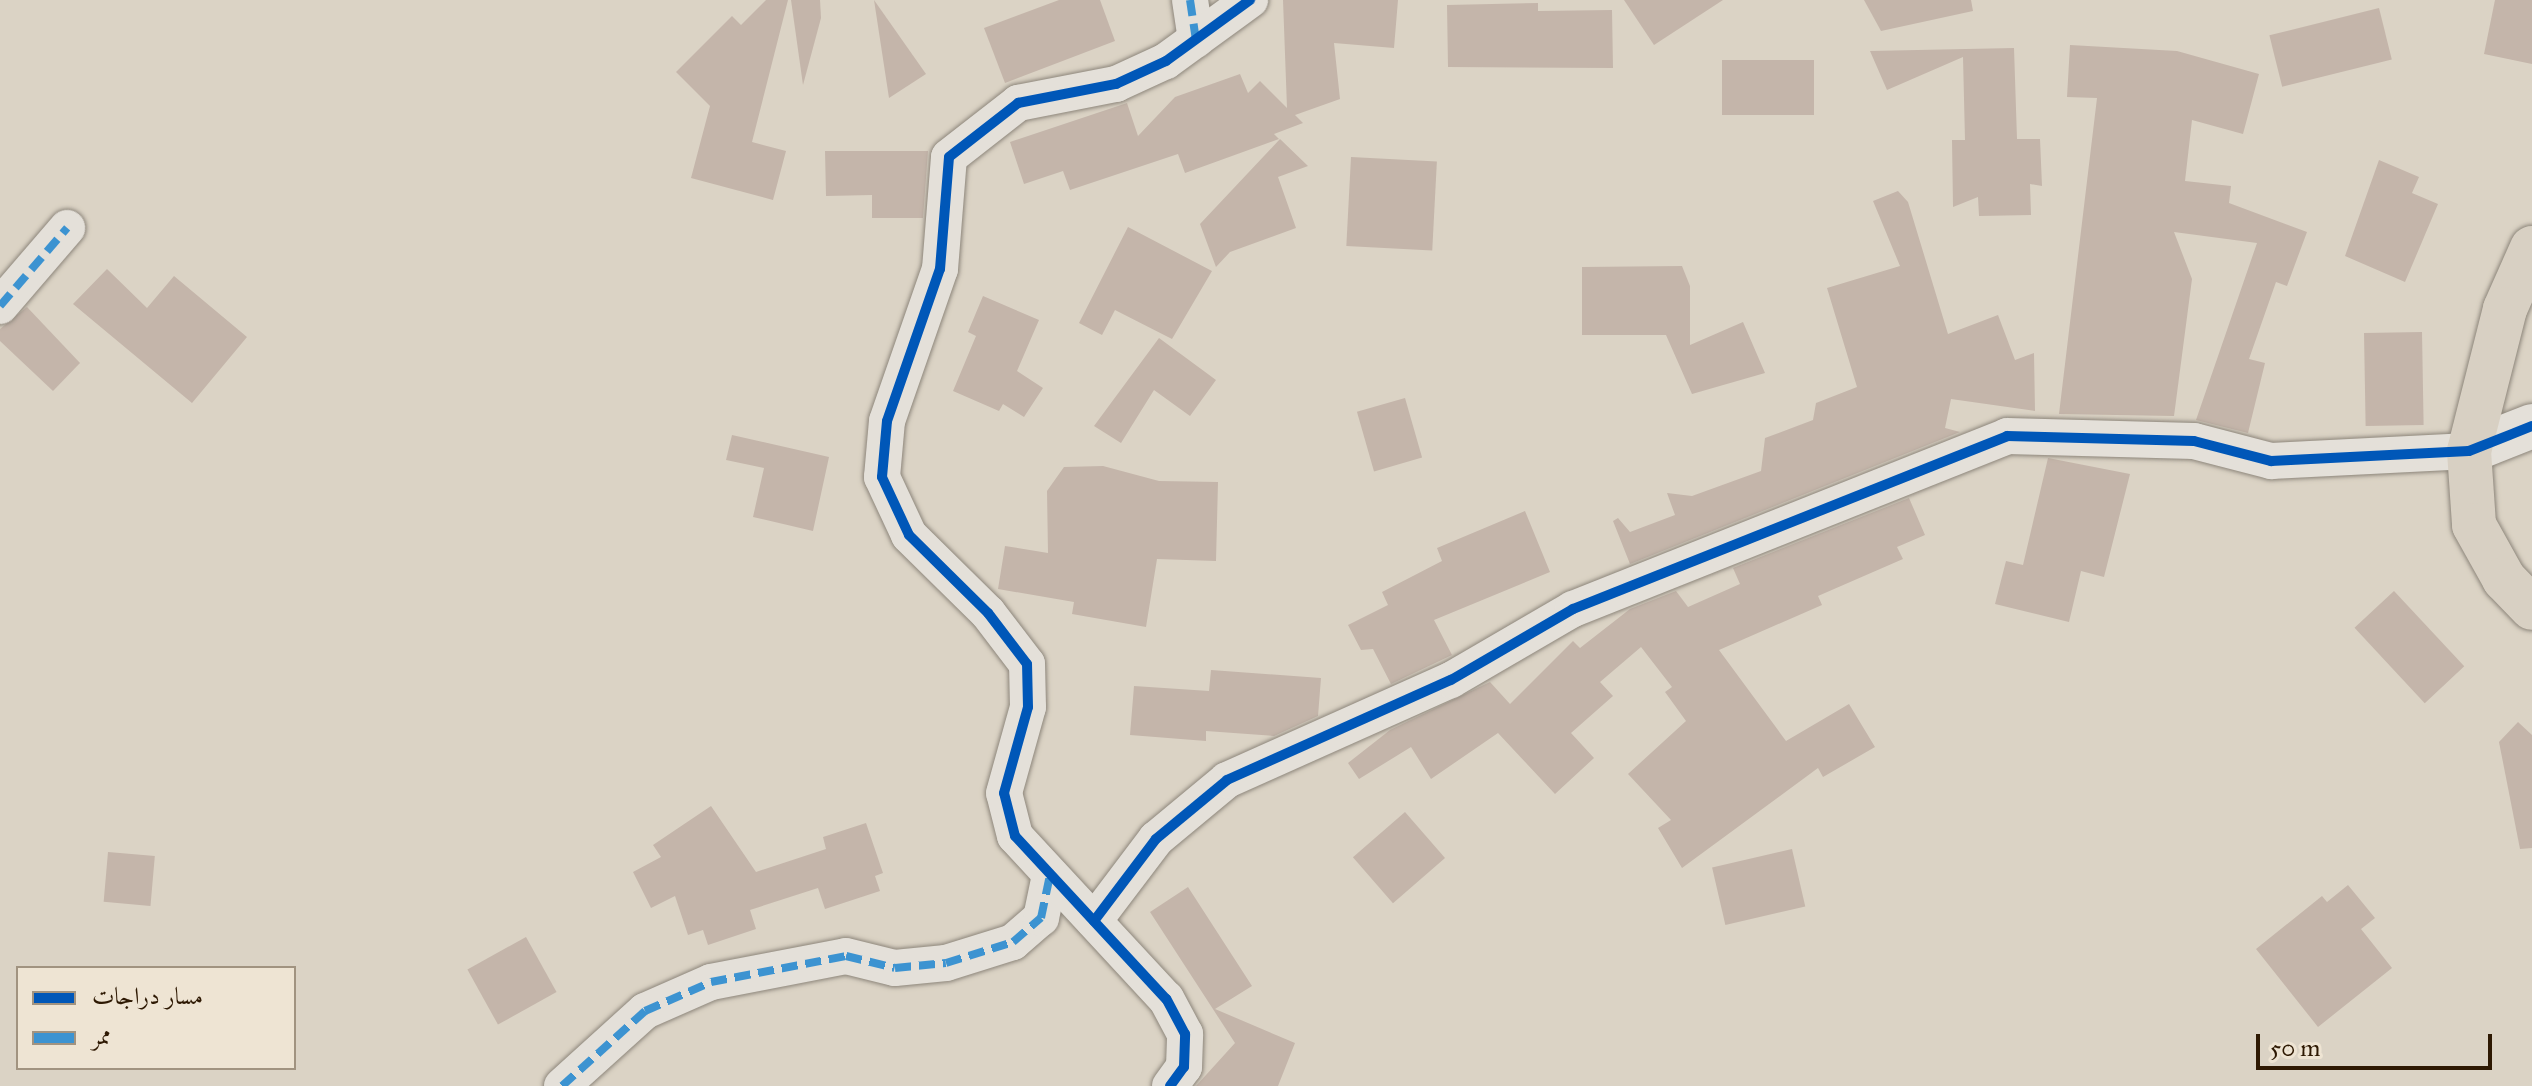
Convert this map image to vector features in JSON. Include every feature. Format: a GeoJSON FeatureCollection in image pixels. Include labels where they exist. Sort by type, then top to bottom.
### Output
{"type":"FeatureCollection","features":[{"type":"Feature","properties":{"kind":"main road"},"geometry":{"type":"LineString","coordinates":[[2532,248],[2505,309],[2469,451],[2474,525],[2504,579],[2532,608]]}},
{"type":"Feature","properties":{"kind":"street"},"geometry":{"type":"LineString","coordinates":[[1190,0],[1196,40]]}},
{"type":"Feature","properties":{"kind":"street"},"geometry":{"type":"LineString","coordinates":[[1170,1086],[1184,1067],[1185,1034],[1166,999],[1015,836],[1004,793],[1028,707],[1027,664],[988,613],[909,535],[882,477],[887,421],[940,269],[949,157],[1018,103],[1116,84],[1196,40],[1250,0]]}},
{"type":"Feature","properties":{"kind":"street"},"geometry":{"type":"LineString","coordinates":[[0,306],[67,228]]}},
{"type":"Feature","properties":{"kind":"street"},"geometry":{"type":"LineString","coordinates":[[1094,921],[1156,839],[1227,780],[1451,680],[1573,609],[2007,436],[2194,441],[2271,461],[2469,451],[2532,426]]}},
{"type":"Feature","properties":{"kind":"street"},"geometry":{"type":"LineString","coordinates":[[562,1086],[645,1011],[711,982],[846,956],[895,968],[946,963],[1013,942],[1041,918],[1050,875]]}},
{"type":"Feature","properties":{"kind":"building"},"geometry":{"type":"Polygon","coordinates":[[[766,0],[788,0],[752,142],[786,151],[773,200],[691,178],[710,106],[676,72],[732,16],[741,25],[766,0]]]}},
{"type":"Feature","properties":{"kind":"building"},"geometry":{"type":"Polygon","coordinates":[[[791,0],[820,0],[821,18],[803,85],[791,0]]]}},
{"type":"Feature","properties":{"kind":"building"},"geometry":{"type":"Polygon","coordinates":[[[874,0],[926,74],[889,98],[874,0]]]}},
{"type":"Feature","properties":{"kind":"building"},"geometry":{"type":"Polygon","coordinates":[[[1059,0],[1100,0],[1115,41],[1005,83],[984,28],[1059,0]]]}},
{"type":"Feature","properties":{"kind":"building"},"geometry":{"type":"Polygon","coordinates":[[[1283,0],[1398,0],[1394,48],[1334,43],[1340,99],[1295,115],[1303,123],[1274,134],[1279,139],[1185,173],[1178,154],[1070,190],[1063,171],[1024,184],[1010,142],[1127,103],[1138,136],[1175,97],[1240,74],[1248,93],[1260,81],[1287,108],[1283,0]]]}},
{"type":"Feature","properties":{"kind":"building"},"geometry":{"type":"Polygon","coordinates":[[[1624,0],[1723,0],[1654,45],[1624,0]]]}},
{"type":"Feature","properties":{"kind":"building"},"geometry":{"type":"Polygon","coordinates":[[[1864,0],[1971,0],[1973,11],[1881,31],[1864,0]]]}},
{"type":"Feature","properties":{"kind":"building"},"geometry":{"type":"Polygon","coordinates":[[[2495,0],[2532,0],[2532,64],[2484,54],[2495,0]]]}},
{"type":"Feature","properties":{"kind":"building"},"geometry":{"type":"Polygon","coordinates":[[[1538,3],[1538,11],[1612,10],[1613,68],[1448,67],[1447,5],[1538,3]]]}},
{"type":"Feature","properties":{"kind":"building"},"geometry":{"type":"Polygon","coordinates":[[[2379,8],[2392,59],[2282,87],[2269,35],[2379,8]]]}},
{"type":"Feature","properties":{"kind":"building"},"geometry":{"type":"Polygon","coordinates":[[[2070,45],[2177,51],[2259,74],[2243,134],[2192,120],[2185,181],[2231,186],[2229,203],[2307,232],[2287,286],[2276,282],[2249,359],[2265,363],[2248,433],[2196,420],[2257,243],[2174,232],[2192,279],[2174,416],[2059,414],[2097,98],[2067,97],[2070,45]]]}},
{"type":"Feature","properties":{"kind":"building"},"geometry":{"type":"Polygon","coordinates":[[[2014,48],[2017,139],[2040,139],[2042,186],[2030,184],[2031,215],[1979,216],[1978,197],[1953,207],[1952,140],[1965,140],[1963,57],[1887,90],[1870,51],[2014,48]]]}},
{"type":"Feature","properties":{"kind":"building"},"geometry":{"type":"Polygon","coordinates":[[[1722,60],[1814,60],[1814,115],[1722,115],[1722,60]]]}},
{"type":"Feature","properties":{"kind":"building"},"geometry":{"type":"Polygon","coordinates":[[[1280,139],[1308,166],[1278,177],[1296,228],[1230,252],[1216,267],[1200,224],[1280,139]]]}},
{"type":"Feature","properties":{"kind":"building"},"geometry":{"type":"Polygon","coordinates":[[[825,151],[928,151],[923,218],[872,218],[872,195],[826,196],[825,151]]]}},
{"type":"Feature","properties":{"kind":"building"},"geometry":{"type":"Polygon","coordinates":[[[1351,157],[1437,162],[1432,250],[1346,246],[1351,157]]]}},
{"type":"Feature","properties":{"kind":"building"},"geometry":{"type":"Polygon","coordinates":[[[2379,160],[2419,177],[2412,193],[2438,204],[2405,282],[2345,256],[2379,160]]]}},
{"type":"Feature","properties":{"kind":"building"},"geometry":{"type":"Polygon","coordinates":[[[1898,191],[1908,202],[1948,334],[1998,315],[2015,360],[2034,353],[2035,411],[1951,399],[1945,428],[1960,432],[1630,564],[1613,521],[1618,518],[1630,532],[1675,515],[1667,493],[1692,496],[1761,471],[1765,438],[1813,420],[1816,403],[1857,387],[1827,288],[1900,266],[1873,201],[1898,191]]]}},
{"type":"Feature","properties":{"kind":"building"},"geometry":{"type":"Polygon","coordinates":[[[1128,227],[1212,271],[1172,339],[1115,310],[1102,335],[1079,323],[1128,227]]]}},
{"type":"Feature","properties":{"kind":"building"},"geometry":{"type":"Polygon","coordinates":[[[1682,266],[1690,286],[1690,345],[1743,322],[1765,373],[1692,394],[1666,335],[1582,335],[1582,267],[1682,266]]]}},
{"type":"Feature","properties":{"kind":"building"},"geometry":{"type":"Polygon","coordinates":[[[107,269],[147,308],[174,276],[247,337],[192,403],[73,304],[107,269]]]}},
{"type":"Feature","properties":{"kind":"building"},"geometry":{"type":"Polygon","coordinates":[[[983,296],[1039,320],[1017,371],[1043,388],[1024,417],[1003,404],[999,411],[953,391],[976,336],[968,332],[983,296]]]}},
{"type":"Feature","properties":{"kind":"building"},"geometry":{"type":"Polygon","coordinates":[[[27,307],[80,363],[53,391],[0,341],[0,329],[27,307]]]}},
{"type":"Feature","properties":{"kind":"building"},"geometry":{"type":"Polygon","coordinates":[[[2422,332],[2424,425],[2366,426],[2364,333],[2422,332]]]}},
{"type":"Feature","properties":{"kind":"building"},"geometry":{"type":"Polygon","coordinates":[[[1159,338],[1216,380],[1190,416],[1154,390],[1121,443],[1094,426],[1159,338]]]}},
{"type":"Feature","properties":{"kind":"building"},"geometry":{"type":"Polygon","coordinates":[[[1405,398],[1422,458],[1374,471],[1357,412],[1405,398]]]}},
{"type":"Feature","properties":{"kind":"building"},"geometry":{"type":"Polygon","coordinates":[[[732,435],[829,457],[813,531],[753,517],[764,468],[726,460],[732,435]]]}},
{"type":"Feature","properties":{"kind":"building"},"geometry":{"type":"Polygon","coordinates":[[[2048,458],[2130,474],[2104,577],[2081,571],[2069,622],[1995,604],[2006,561],[2023,565],[2048,458]]]}},
{"type":"Feature","properties":{"kind":"building"},"geometry":{"type":"Polygon","coordinates":[[[1103,466],[1159,481],[1218,482],[1216,561],[1157,559],[1146,627],[1072,614],[1074,602],[998,589],[1005,546],[1048,553],[1047,491],[1064,467],[1103,466]]]}},
{"type":"Feature","properties":{"kind":"building"},"geometry":{"type":"Polygon","coordinates":[[[1909,498],[1925,535],[1897,547],[1903,559],[1818,596],[1822,605],[1719,650],[1786,741],[1849,704],[1875,747],[1823,777],[1818,768],[1682,868],[1658,828],[1671,820],[1628,774],[1686,721],[1665,692],[1672,687],[1641,647],[1600,682],[1613,696],[1571,733],[1594,758],[1555,794],[1498,733],[1431,779],[1411,747],[1359,779],[1348,763],[1390,730],[1490,682],[1510,704],[1573,641],[1580,648],[1630,609],[1676,591],[1688,607],[1740,584],[1733,568],[1909,498]]]}},
{"type":"Feature","properties":{"kind":"building"},"geometry":{"type":"Polygon","coordinates":[[[1525,511],[1550,572],[1434,620],[1452,655],[1391,684],[1373,649],[1361,650],[1348,625],[1388,605],[1382,592],[1442,561],[1437,548],[1525,511]]]}},
{"type":"Feature","properties":{"kind":"building"},"geometry":{"type":"Polygon","coordinates":[[[2394,591],[2464,666],[2425,703],[2355,628],[2394,591]]]}},
{"type":"Feature","properties":{"kind":"building"},"geometry":{"type":"Polygon","coordinates":[[[1211,670],[1321,678],[1318,716],[1274,736],[1206,731],[1206,741],[1130,735],[1134,686],[1209,691],[1211,670]]]}},
{"type":"Feature","properties":{"kind":"building"},"geometry":{"type":"Polygon","coordinates":[[[2518,722],[2532,735],[2532,848],[2520,849],[2499,742],[2518,722]]]}},
{"type":"Feature","properties":{"kind":"building"},"geometry":{"type":"Polygon","coordinates":[[[711,806],[756,872],[826,849],[823,837],[866,823],[883,873],[875,876],[880,891],[825,909],[818,888],[750,910],[756,929],[708,945],[703,930],[688,935],[675,896],[651,908],[633,872],[661,857],[653,845],[711,806]]]}},
{"type":"Feature","properties":{"kind":"building"},"geometry":{"type":"Polygon","coordinates":[[[1405,812],[1445,858],[1393,903],[1353,857],[1405,812]]]}},
{"type":"Feature","properties":{"kind":"building"},"geometry":{"type":"Polygon","coordinates":[[[1792,849],[1805,906],[1725,925],[1712,867],[1792,849]]]}},
{"type":"Feature","properties":{"kind":"building"},"geometry":{"type":"Polygon","coordinates":[[[108,852],[155,856],[150,906],[104,902],[108,852]]]}},
{"type":"Feature","properties":{"kind":"building"},"geometry":{"type":"Polygon","coordinates":[[[2348,885],[2375,918],[2361,929],[2392,968],[2318,1027],[2256,949],[2322,896],[2327,902],[2348,885]]]}},
{"type":"Feature","properties":{"kind":"building"},"geometry":{"type":"Polygon","coordinates":[[[1188,887],[1252,986],[1215,1009],[1295,1043],[1278,1086],[1196,1086],[1235,1043],[1150,912],[1188,887]]]}},
{"type":"Feature","properties":{"kind":"building"},"geometry":{"type":"Polygon","coordinates":[[[526,937],[557,992],[498,1025],[467,969],[526,937]]]}},
{"type":"Feature","properties":{"kind":"marked path"},"geometry":{"type":"LineString","coordinates":[[1190,0],[1196,40]]}},
{"type":"Feature","properties":{"kind":"marked path"},"geometry":{"type":"LineString","coordinates":[[0,306],[67,228]]}},
{"type":"Feature","properties":{"kind":"marked path"},"geometry":{"type":"LineString","coordinates":[[562,1086],[645,1011],[711,982],[846,956],[895,968],[946,963],[1013,942],[1041,918],[1050,875]]}},
{"type":"Feature","properties":{"kind":"cycle path"},"geometry":{"type":"LineString","coordinates":[[1170,1086],[1184,1067],[1185,1034],[1166,999],[1015,836],[1004,793],[1028,707],[1027,664],[988,613],[909,535],[882,477],[887,421],[940,269],[949,157],[1018,103],[1116,84],[1166,61],[1250,0]]}},
{"type":"Feature","properties":{"kind":"cycle path"},"geometry":{"type":"LineString","coordinates":[[1094,921],[1156,839],[1227,780],[1451,680],[1573,609],[2007,436],[2194,441],[2271,461],[2469,451],[2532,426]]}}]}
